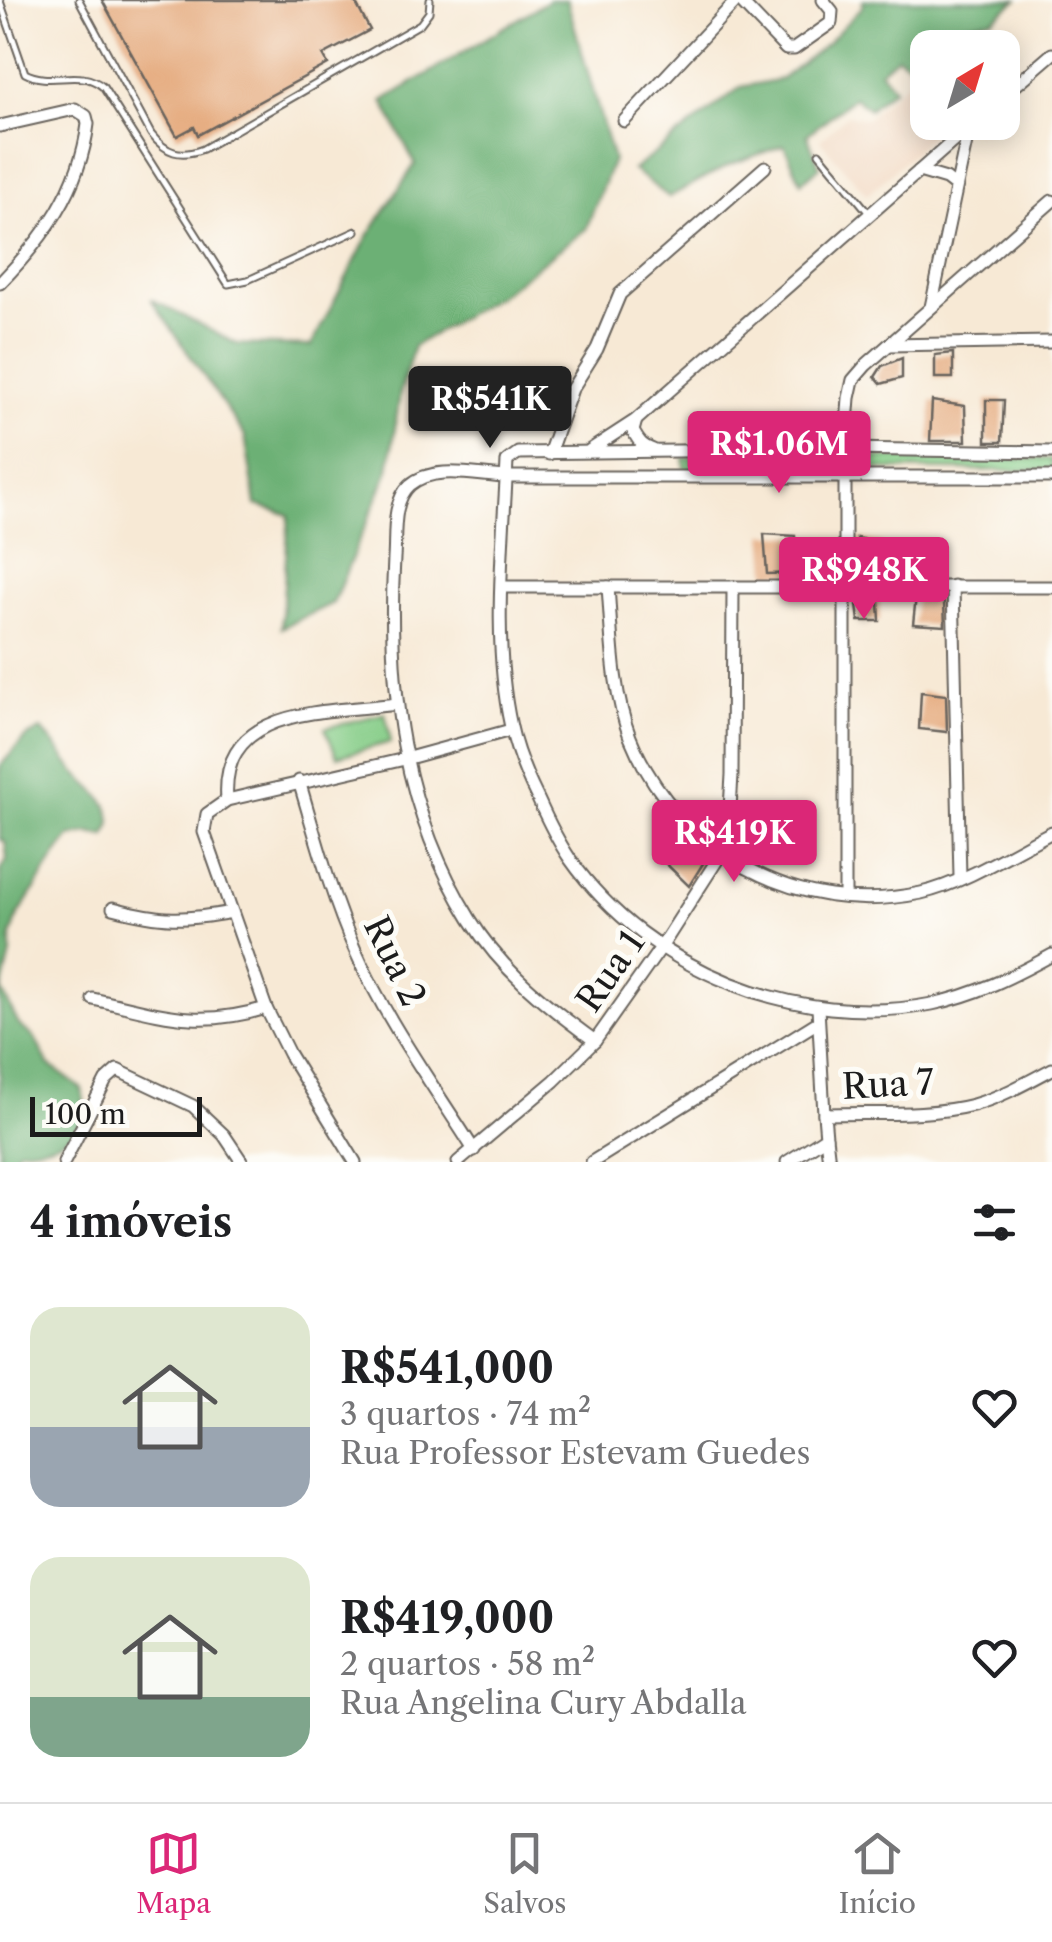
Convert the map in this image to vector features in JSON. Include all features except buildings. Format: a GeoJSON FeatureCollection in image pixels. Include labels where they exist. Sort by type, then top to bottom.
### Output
{"type":"FeatureCollection","features":[{"type":"Feature","properties":{"kind":"street"},"geometry":{"type":"LineString","coordinates":[[624,121],[738,0],[786,49],[794,49],[831,23],[832,11],[823,0]]}},
{"type":"Feature","properties":{"kind":"street"},"geometry":{"type":"LineString","coordinates":[[1020,82],[1052,54]]}},
{"type":"Feature","properties":{"kind":"street"},"geometry":{"type":"LineString","coordinates":[[0,126],[75,108],[86,116],[88,124],[64,203],[30,253],[0,283]]}},
{"type":"Feature","properties":{"kind":"street"},"geometry":{"type":"LineString","coordinates":[[587,452],[636,420],[955,140]]}},
{"type":"Feature","properties":{"kind":"street"},"geometry":{"type":"LineString","coordinates":[[931,307],[968,140]]}},
{"type":"Feature","properties":{"kind":"street"},"geometry":{"type":"LineString","coordinates":[[549,454],[572,389],[597,349],[620,294],[765,166]]}},
{"type":"Feature","properties":{"kind":"street"},"geometry":{"type":"LineString","coordinates":[[919,171],[946,178],[955,186]]}},
{"type":"Feature","properties":{"kind":"street"},"geometry":{"type":"LineString","coordinates":[[845,897],[844,449],[853,380],[1052,201]]}},
{"type":"Feature","properties":{"kind":"street"},"geometry":{"type":"LineString","coordinates":[[889,345],[1052,342]]}},
{"type":"Feature","properties":{"kind":"street"},"geometry":{"type":"LineString","coordinates":[[636,420],[637,439],[643,447],[658,452]]}},
{"type":"Feature","properties":{"kind":"street"},"geometry":{"type":"LineString","coordinates":[[1052,452],[844,449],[518,453],[508,462],[506,477],[502,587],[504,681],[511,730],[530,782],[571,861],[628,920],[662,946],[707,974],[752,992],[818,1008],[879,1010],[932,1004],[980,991],[1052,956]]}},
{"type":"Feature","properties":{"kind":"street"},"geometry":{"type":"LineString","coordinates":[[595,1040],[548,1007],[515,975],[471,921],[448,882],[417,805],[405,760],[397,704],[391,621],[400,500],[412,483],[442,473],[506,477],[1052,477]]}},
{"type":"Feature","properties":{"kind":"street"},"geometry":{"type":"LineString","coordinates":[[953,586],[960,877]]}},
{"type":"Feature","properties":{"kind":"street"},"geometry":{"type":"LineString","coordinates":[[502,587],[1052,587]]}},
{"type":"Feature","properties":{"kind":"street"},"geometry":{"type":"LineString","coordinates":[[608,587],[616,684],[630,737],[651,777],[676,812],[721,854],[764,879],[799,890],[845,897],[889,898],[926,892],[1052,832]]}},
{"type":"Feature","properties":{"kind":"street","name":"Rua 1"},"geometry":{"type":"LineString","coordinates":[[458,1162],[554,1081],[595,1040],[721,854],[729,826],[732,776],[733,587]]}},
{"type":"Feature","properties":{"kind":"street"},"geometry":{"type":"LineString","coordinates":[[225,801],[229,765],[248,736],[261,727],[281,719],[397,704]]}},
{"type":"Feature","properties":{"kind":"street"},"geometry":{"type":"LineString","coordinates":[[354,1162],[288,1054],[266,1008],[204,832],[206,814],[225,801],[405,760],[511,730]]}},
{"type":"Feature","properties":{"kind":"street","name":"Rua 2"},"geometry":{"type":"LineString","coordinates":[[298,782],[326,874],[356,952],[390,1016],[474,1150]]}},
{"type":"Feature","properties":{"kind":"street"},"geometry":{"type":"LineString","coordinates":[[114,908],[155,919],[182,921],[232,912]]}},
{"type":"Feature","properties":{"kind":"street"},"geometry":{"type":"LineString","coordinates":[[93,999],[207,1021],[266,1008]]}},
{"type":"Feature","properties":{"kind":"street","name":"Rua 7"},"geometry":{"type":"LineString","coordinates":[[818,1008],[824,1114],[942,1110],[972,1105],[1005,1094],[1052,1069]]}},
{"type":"Feature","properties":{"kind":"street"},"geometry":{"type":"LineString","coordinates":[[592,1162],[818,1022]]}},
{"type":"Feature","properties":{"kind":"street"},"geometry":{"type":"LineString","coordinates":[[64,1162],[106,1080],[117,1070],[192,1106],[217,1128],[242,1162]]}},
{"type":"Feature","properties":{"kind":"street"},"geometry":{"type":"LineString","coordinates":[[824,1114],[828,1162]]}},
{"type":"Feature","properties":{"kind":"street"},"geometry":{"type":"LineString","coordinates":[[787,1162],[826,1138]]}},
{"type":"Feature","properties":{"kind":"lane"},"geometry":{"type":"LineString","coordinates":[[79,0],[151,134],[162,147],[176,154],[190,154],[420,24],[429,12],[430,0]]}},
{"type":"Feature","properties":{"kind":"lane"},"geometry":{"type":"LineString","coordinates":[[0,1],[25,73],[47,80],[86,76],[103,87],[228,284],[248,280],[356,231]]}},
{"type":"Feature","properties":{"kind":"lane"},"geometry":{"type":"LineString","coordinates":[[819,153],[870,213]]}},
{"type":"Feature","properties":{"kind":"shaded area"},"geometry":{"type":"Polygon","coordinates":[[[910,79],[910,140],[927,140],[867,195],[820,140],[847,115],[866,119],[910,79]]]}},
{"type":"Feature","properties":{"kind":"green space"},"geometry":{"type":"Polygon","coordinates":[[[549,0],[567,0],[613,160],[586,229],[501,294],[414,346],[400,394],[389,470],[333,603],[281,628],[289,515],[256,505],[245,436],[151,299],[237,344],[311,346],[368,236],[415,164],[383,101],[549,0]]]}},
{"type":"Feature","properties":{"kind":"green space"},"geometry":{"type":"Polygon","coordinates":[[[863,0],[1017,0],[993,19],[949,30],[910,30],[910,65],[897,56],[880,71],[894,88],[869,109],[854,97],[807,135],[820,167],[801,182],[784,145],[729,165],[669,197],[633,170],[741,87],[781,79],[827,43],[862,7],[863,0]]]}},
{"type":"Feature","properties":{"kind":"green space"},"geometry":{"type":"Polygon","coordinates":[[[817,454],[821,466],[685,474],[684,458],[817,454]]]}},
{"type":"Feature","properties":{"kind":"green space"},"geometry":{"type":"Polygon","coordinates":[[[860,457],[1052,459],[1052,471],[860,469],[860,457]]]}},
{"type":"Feature","properties":{"kind":"green space"},"geometry":{"type":"Polygon","coordinates":[[[385,713],[391,742],[337,757],[325,728],[385,713]]]}},
{"type":"Feature","properties":{"kind":"green space"},"geometry":{"type":"Polygon","coordinates":[[[41,730],[103,800],[111,822],[106,836],[88,833],[70,837],[59,851],[18,916],[2,991],[19,1025],[35,1038],[48,1064],[82,1089],[86,1112],[67,1137],[50,1145],[19,1149],[10,1162],[0,1162],[0,872],[7,859],[5,841],[0,840],[0,766],[25,738],[41,730]]]}}]}
